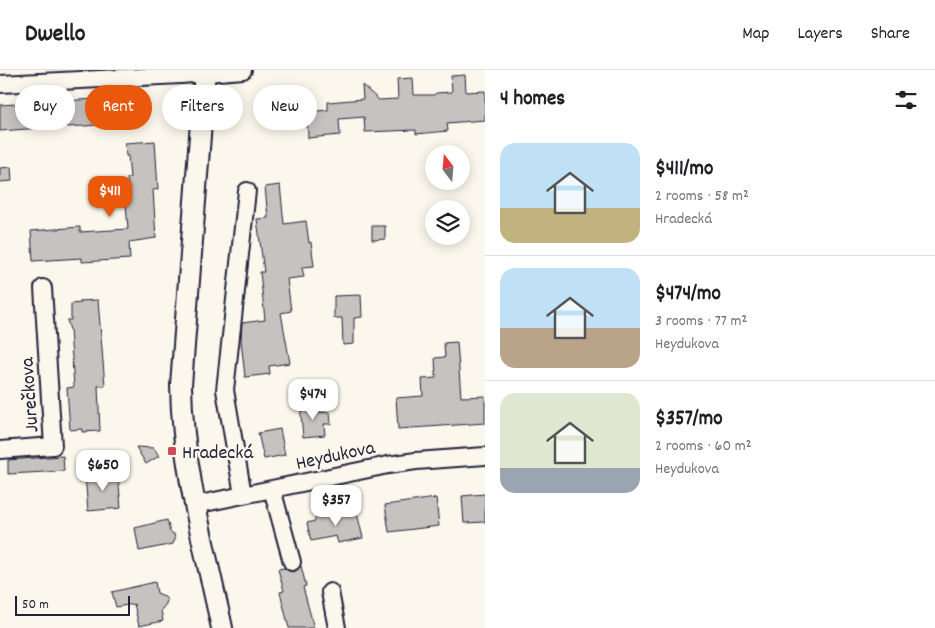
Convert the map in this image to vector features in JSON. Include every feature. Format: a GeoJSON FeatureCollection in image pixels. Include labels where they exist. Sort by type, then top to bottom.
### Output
{"type":"FeatureCollection","features":[{"type":"Feature","properties":{"kind":"main road"},"geometry":{"type":"LineString","coordinates":[[205,71],[181,385],[182,416],[188,466],[222,628]]}},
{"type":"Feature","properties":{"kind":"street"},"geometry":{"type":"LineString","coordinates":[[0,84],[243,70]]}},
{"type":"Feature","properties":{"kind":"street"},"geometry":{"type":"LineString","coordinates":[[243,495],[225,390],[248,190]]}},
{"type":"Feature","properties":{"kind":"street","name":"Jurečkova"},"geometry":{"type":"LineString","coordinates":[[0,450],[53,446],[43,288]]}},
{"type":"Feature","properties":{"kind":"street","name":"Heydukova"},"geometry":{"type":"LineString","coordinates":[[196,505],[402,463],[485,456]]}},
{"type":"Feature","properties":{"kind":"street"},"geometry":{"type":"LineString","coordinates":[[272,489],[292,562]]}},
{"type":"Feature","properties":{"kind":"street"},"geometry":{"type":"LineString","coordinates":[[330,592],[337,628]]}},
{"type":"Feature","properties":{"kind":"building"},"geometry":{"type":"Polygon","coordinates":[[[465,75],[466,92],[485,91],[485,120],[447,123],[448,131],[416,134],[416,130],[365,132],[364,117],[339,119],[340,135],[308,138],[308,130],[317,130],[317,111],[328,110],[328,102],[363,99],[362,85],[379,100],[398,99],[397,79],[413,78],[414,95],[434,95],[436,93],[452,92],[451,76],[465,75]]]}},
{"type":"Feature","properties":{"kind":"building"},"geometry":{"type":"Polygon","coordinates":[[[75,100],[85,100],[85,126],[75,127],[75,100]]]}},
{"type":"Feature","properties":{"kind":"building"},"geometry":{"type":"Polygon","coordinates":[[[15,104],[15,130],[0,131],[0,105],[15,104]]]}},
{"type":"Feature","properties":{"kind":"building"},"geometry":{"type":"Polygon","coordinates":[[[155,141],[158,189],[153,190],[156,238],[129,242],[130,259],[82,262],[82,258],[33,261],[31,231],[80,227],[80,232],[128,229],[123,192],[128,191],[127,178],[130,178],[125,143],[155,141]]]}},
{"type":"Feature","properties":{"kind":"building"},"geometry":{"type":"Polygon","coordinates":[[[11,167],[12,181],[0,182],[0,168],[11,167]]]}},
{"type":"Feature","properties":{"kind":"building"},"geometry":{"type":"Polygon","coordinates":[[[280,185],[284,224],[306,221],[314,266],[302,267],[304,277],[287,279],[291,311],[281,313],[290,363],[269,366],[270,374],[245,377],[241,340],[242,323],[265,320],[260,272],[264,272],[257,219],[268,218],[265,187],[280,185]]]}},
{"type":"Feature","properties":{"kind":"building"},"geometry":{"type":"Polygon","coordinates":[[[372,226],[385,226],[385,239],[372,240],[372,226]]]}},
{"type":"Feature","properties":{"kind":"building"},"geometry":{"type":"Polygon","coordinates":[[[361,295],[362,317],[354,318],[354,344],[343,345],[342,318],[334,318],[334,296],[361,295]]]}},
{"type":"Feature","properties":{"kind":"building"},"geometry":{"type":"Polygon","coordinates":[[[98,300],[105,386],[98,386],[100,431],[82,432],[82,429],[70,430],[67,388],[74,387],[70,330],[67,320],[71,320],[71,304],[81,303],[80,301],[98,300]]]}},
{"type":"Feature","properties":{"kind":"building"},"geometry":{"type":"Polygon","coordinates":[[[457,342],[461,397],[485,396],[485,423],[398,429],[396,398],[423,396],[422,379],[436,378],[435,358],[445,357],[444,343],[457,342]]]}},
{"type":"Feature","properties":{"kind":"building"},"geometry":{"type":"Polygon","coordinates":[[[313,402],[314,413],[330,412],[331,424],[324,424],[325,435],[303,437],[300,403],[313,402]]]}},
{"type":"Feature","properties":{"kind":"building"},"geometry":{"type":"Polygon","coordinates":[[[280,429],[285,455],[264,459],[258,433],[280,429]]]}},
{"type":"Feature","properties":{"kind":"building"},"geometry":{"type":"Polygon","coordinates":[[[136,447],[154,448],[159,456],[146,464],[136,447]]]}},
{"type":"Feature","properties":{"kind":"building"},"geometry":{"type":"Polygon","coordinates":[[[63,456],[64,471],[8,474],[8,460],[63,456]]]}},
{"type":"Feature","properties":{"kind":"building"},"geometry":{"type":"Polygon","coordinates":[[[118,473],[121,508],[88,511],[85,476],[118,473]]]}},
{"type":"Feature","properties":{"kind":"building"},"geometry":{"type":"Polygon","coordinates":[[[485,494],[485,522],[464,523],[462,496],[485,494]]]}},
{"type":"Feature","properties":{"kind":"building"},"geometry":{"type":"Polygon","coordinates":[[[436,498],[439,526],[389,532],[385,505],[436,498]]]}},
{"type":"Feature","properties":{"kind":"building"},"geometry":{"type":"Polygon","coordinates":[[[347,509],[349,515],[357,513],[363,538],[338,543],[336,536],[311,541],[307,523],[315,521],[315,518],[322,515],[347,509]]]}},
{"type":"Feature","properties":{"kind":"building"},"geometry":{"type":"Polygon","coordinates":[[[167,520],[170,532],[174,534],[173,544],[139,551],[135,528],[167,520]]]}},
{"type":"Feature","properties":{"kind":"building"},"geometry":{"type":"Polygon","coordinates":[[[301,566],[306,586],[303,587],[314,628],[289,628],[280,592],[284,591],[278,569],[284,568],[294,572],[301,566]]]}},
{"type":"Feature","properties":{"kind":"building"},"geometry":{"type":"Polygon","coordinates":[[[155,582],[157,593],[164,596],[167,600],[161,610],[163,621],[139,626],[134,604],[116,607],[112,592],[155,582]]]}},
{"type":"Feature","properties":{"kind":"place","name":"Hradecká"},"geometry":{"type":"Point","coordinates":[172,451]}}]}
